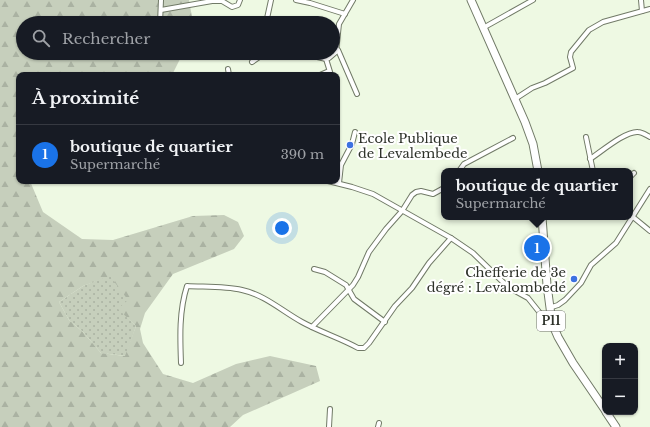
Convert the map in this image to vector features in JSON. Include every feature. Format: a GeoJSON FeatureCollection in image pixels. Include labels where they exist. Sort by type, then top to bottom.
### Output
{"type":"FeatureCollection","features":[{"type":"Feature","properties":{"kind":"main road"},"geometry":{"type":"LineString","coordinates":[[471,0],[515,99],[533,144],[537,168]]}},
{"type":"Feature","properties":{"kind":"main road","name":"P11"},"geometry":{"type":"LineString","coordinates":[[542,220],[549,308],[552,323],[573,363],[602,405]]}},
{"type":"Feature","properties":{"kind":"main road","name":"P11"},"geometry":{"type":"LineString","coordinates":[[608,415],[616,427]]}},
{"type":"Feature","properties":{"kind":"street"},"geometry":{"type":"LineString","coordinates":[[161,0],[161,16]]}},
{"type":"Feature","properties":{"kind":"street"},"geometry":{"type":"LineString","coordinates":[[161,10],[212,1],[222,1],[232,7],[238,5],[240,0]]}},
{"type":"Feature","properties":{"kind":"street"},"geometry":{"type":"LineString","coordinates":[[268,16],[271,0]]}},
{"type":"Feature","properties":{"kind":"street"},"geometry":{"type":"LineString","coordinates":[[296,0],[345,14]]}},
{"type":"Feature","properties":{"kind":"street"},"geometry":{"type":"LineString","coordinates":[[340,22],[353,0]]}},
{"type":"Feature","properties":{"kind":"street"},"geometry":{"type":"LineString","coordinates":[[483,28],[533,0]]}},
{"type":"Feature","properties":{"kind":"street"},"geometry":{"type":"LineString","coordinates":[[641,0],[642,11]]}},
{"type":"Feature","properties":{"kind":"street"},"geometry":{"type":"LineString","coordinates":[[515,99],[532,88],[573,68],[570,57],[571,52],[586,33],[594,27],[603,22],[650,9]]}},
{"type":"Feature","properties":{"kind":"street"},"geometry":{"type":"LineString","coordinates":[[340,54],[357,94]]}},
{"type":"Feature","properties":{"kind":"street"},"geometry":{"type":"LineString","coordinates":[[326,60],[330,72]]}},
{"type":"Feature","properties":{"kind":"street"},"geometry":{"type":"LineString","coordinates":[[340,174],[341,165],[352,144],[355,132]]}},
{"type":"Feature","properties":{"kind":"street"},"geometry":{"type":"LineString","coordinates":[[590,159],[614,142],[633,132],[642,133],[650,137]]}},
{"type":"Feature","properties":{"kind":"street"},"geometry":{"type":"LineString","coordinates":[[586,137],[592,168]]}},
{"type":"Feature","properties":{"kind":"street"},"geometry":{"type":"LineString","coordinates":[[461,168],[464,164],[513,138]]}},
{"type":"Feature","properties":{"kind":"street"},"geometry":{"type":"LineString","coordinates":[[340,183],[373,194],[451,238],[473,253],[508,288],[528,298],[544,318],[552,323]]}},
{"type":"Feature","properties":{"kind":"street"},"geometry":{"type":"LineString","coordinates":[[650,188],[633,216],[650,231]]}},
{"type":"Feature","properties":{"kind":"street"},"geometry":{"type":"LineString","coordinates":[[312,327],[349,290],[358,277],[369,252],[402,211],[412,195],[421,191],[433,194],[441,190]]}},
{"type":"Feature","properties":{"kind":"street"},"geometry":{"type":"LineString","coordinates":[[549,308],[558,305],[565,300],[578,287],[591,265],[616,243],[630,220]]}},
{"type":"Feature","properties":{"kind":"street"},"geometry":{"type":"LineString","coordinates":[[181,363],[180,324],[184,295],[187,286],[232,289],[249,292],[266,299],[312,327],[361,348],[369,344],[396,306],[412,288],[429,263],[451,238]]}},
{"type":"Feature","properties":{"kind":"street"},"geometry":{"type":"LineString","coordinates":[[314,269],[322,270],[346,285],[354,299],[385,322]]}},
{"type":"Feature","properties":{"kind":"street"},"geometry":{"type":"LineString","coordinates":[[329,427],[330,409]]}},
{"type":"Feature","properties":{"kind":"green space"},"geometry":{"type":"Polygon","coordinates":[[[0,0],[189,0],[192,16],[16,16],[16,60],[180,60],[174,72],[16,72],[16,184],[31,184],[43,212],[82,239],[113,240],[193,216],[224,215],[238,222],[244,236],[234,249],[173,274],[145,313],[140,329],[143,343],[163,374],[193,383],[236,364],[270,356],[316,366],[320,381],[243,415],[230,427],[0,427],[0,0]],[[110,276],[83,286],[59,302],[69,320],[83,332],[101,353],[125,356],[136,326],[118,309],[128,300],[110,276]]]}},
{"type":"Feature","properties":{"kind":"green space"},"geometry":{"type":"Polygon","coordinates":[[[110,275],[129,300],[119,309],[136,326],[126,356],[101,353],[83,332],[69,320],[59,302],[83,286],[110,275]]]}},
{"type":"Feature","properties":{"kind":"place","name":"Ecole Publique de Levalembede"},"geometry":{"type":"Point","coordinates":[350,145]}},
{"type":"Feature","properties":{"kind":"place","name":"boutique de quartier"},"geometry":{"type":"Point","coordinates":[537,248]}},
{"type":"Feature","properties":{"kind":"place","name":"Chefferie de 3e dégré : Levalombedé"},"geometry":{"type":"Point","coordinates":[574,279]}}]}
